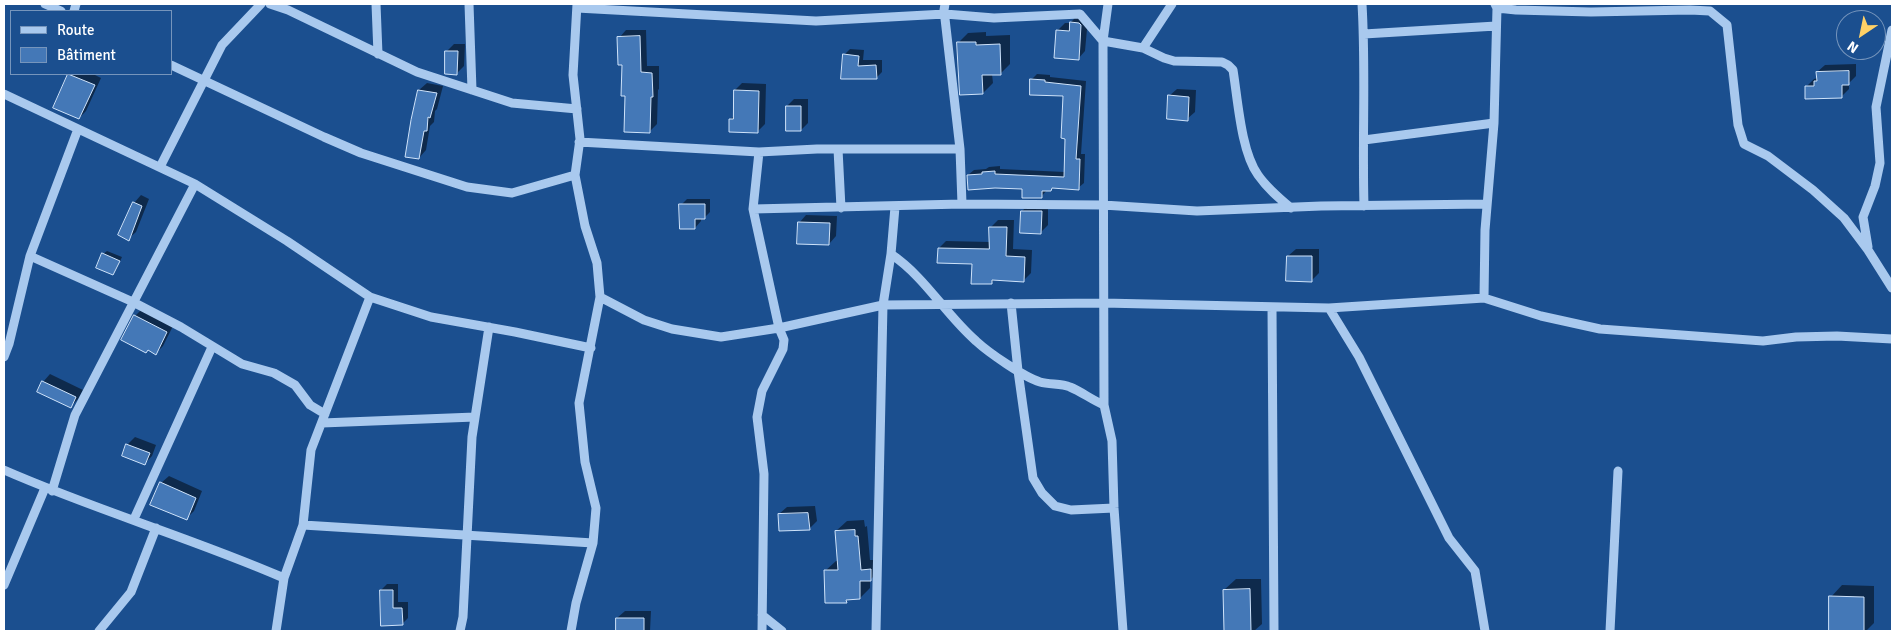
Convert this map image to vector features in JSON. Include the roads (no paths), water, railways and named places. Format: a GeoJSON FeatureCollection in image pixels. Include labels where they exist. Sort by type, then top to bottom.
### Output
{"type":"FeatureCollection","features":[{"type":"Feature","properties":{"kind":"street"},"geometry":{"type":"LineString","coordinates":[[45,4],[59,10]]}},
{"type":"Feature","properties":{"kind":"street"},"geometry":{"type":"LineString","coordinates":[[160,168],[222,45],[261,4]]}},
{"type":"Feature","properties":{"kind":"street"},"geometry":{"type":"LineString","coordinates":[[270,4],[288,10],[416,72],[512,102],[577,109]]}},
{"type":"Feature","properties":{"kind":"street"},"geometry":{"type":"LineString","coordinates":[[376,4],[378,54]]}},
{"type":"Feature","properties":{"kind":"street"},"geometry":{"type":"LineString","coordinates":[[469,4],[472,90]]}},
{"type":"Feature","properties":{"kind":"street"},"geometry":{"type":"LineString","coordinates":[[946,4],[945,14],[960,149],[962,204]]}},
{"type":"Feature","properties":{"kind":"street"},"geometry":{"type":"LineString","coordinates":[[1108,4],[1103,41],[1104,405],[1112,441],[1114,508],[1123,631]]}},
{"type":"Feature","properties":{"kind":"street"},"geometry":{"type":"LineString","coordinates":[[1143,48],[1172,4]]}},
{"type":"Feature","properties":{"kind":"street"},"geometry":{"type":"LineString","coordinates":[[1362,4],[1364,34],[1364,206]]}},
{"type":"Feature","properties":{"kind":"street"},"geometry":{"type":"LineString","coordinates":[[571,631],[576,603],[593,544],[596,508],[584,462],[579,403],[600,297],[597,263],[585,226],[575,175],[579,142],[573,75],[577,6],[816,21],[945,14],[994,18],[1080,14],[1103,41],[1143,48],[1174,61],[1222,62],[1228,65],[1233,70],[1247,153],[1257,174],[1268,189],[1291,208]]}},
{"type":"Feature","properties":{"kind":"street"},"geometry":{"type":"LineString","coordinates":[[1484,298],[1484,230],[1494,123],[1496,6],[1516,10],[1591,12],[1710,11],[1727,25],[1738,125],[1744,144],[1768,156],[1844,218],[1868,250],[1892,288]]}},
{"type":"Feature","properties":{"kind":"street"},"geometry":{"type":"LineString","coordinates":[[1364,34],[1496,26]]}},
{"type":"Feature","properties":{"kind":"street"},"geometry":{"type":"LineString","coordinates":[[1868,250],[1863,217],[1875,186],[1880,163],[1876,108],[1892,30]]}},
{"type":"Feature","properties":{"kind":"street"},"geometry":{"type":"LineString","coordinates":[[172,64],[361,153],[467,187],[512,193],[575,175]]}},
{"type":"Feature","properties":{"kind":"street"},"geometry":{"type":"LineString","coordinates":[[4,94],[195,184],[287,241],[370,297],[431,317],[591,348]]}},
{"type":"Feature","properties":{"kind":"street"},"geometry":{"type":"LineString","coordinates":[[1364,140],[1494,123]]}},
{"type":"Feature","properties":{"kind":"street"},"geometry":{"type":"LineString","coordinates":[[5,352],[30,256],[78,129]]}},
{"type":"Feature","properties":{"kind":"street"},"geometry":{"type":"LineString","coordinates":[[579,142],[759,152],[838,149],[960,149]]}},
{"type":"Feature","properties":{"kind":"street"},"geometry":{"type":"LineString","coordinates":[[838,149],[841,208]]}},
{"type":"Feature","properties":{"kind":"street"},"geometry":{"type":"LineString","coordinates":[[759,152],[753,209],[779,328],[784,340],[783,349],[762,391],[757,417],[764,474],[762,631]]}},
{"type":"Feature","properties":{"kind":"street"},"geometry":{"type":"LineString","coordinates":[[4,585],[48,490],[75,415],[195,184]]}},
{"type":"Feature","properties":{"kind":"street"},"geometry":{"type":"LineString","coordinates":[[753,209],[962,204],[1103,205],[1197,211],[1487,204]]}},
{"type":"Feature","properties":{"kind":"street"},"geometry":{"type":"LineString","coordinates":[[876,631],[883,306],[892,254],[895,207]]}},
{"type":"Feature","properties":{"kind":"street"},"geometry":{"type":"LineString","coordinates":[[892,254],[922,280],[962,328],[978,343],[1018,370],[1040,382],[1068,386],[1104,405]]}},
{"type":"Feature","properties":{"kind":"street"},"geometry":{"type":"LineString","coordinates":[[30,256],[133,302],[181,327],[242,364],[274,373],[295,385],[323,419],[475,417]]}},
{"type":"Feature","properties":{"kind":"street"},"geometry":{"type":"LineString","coordinates":[[276,631],[284,578],[303,525],[311,450],[370,297]]}},
{"type":"Feature","properties":{"kind":"street"},"geometry":{"type":"LineString","coordinates":[[600,297],[644,320],[672,329],[721,337],[779,328],[883,306],[1103,303],[1329,308],[1484,298],[1540,316],[1600,329],[1763,341],[1812,337],[1892,339]]}},
{"type":"Feature","properties":{"kind":"street"},"geometry":{"type":"LineString","coordinates":[[1011,304],[1033,478],[1042,493],[1055,506],[1071,510],[1114,508]]}},
{"type":"Feature","properties":{"kind":"street"},"geometry":{"type":"LineString","coordinates":[[1272,307],[1274,631]]}},
{"type":"Feature","properties":{"kind":"street"},"geometry":{"type":"LineString","coordinates":[[1329,308],[1359,357],[1449,538],[1475,572],[1485,631]]}},
{"type":"Feature","properties":{"kind":"street"},"geometry":{"type":"LineString","coordinates":[[460,631],[463,617],[472,437],[488,327]]}},
{"type":"Feature","properties":{"kind":"street"},"geometry":{"type":"LineString","coordinates":[[134,519],[212,347]]}},
{"type":"Feature","properties":{"kind":"street"},"geometry":{"type":"LineString","coordinates":[[4,470],[48,490],[134,519],[284,578]]}},
{"type":"Feature","properties":{"kind":"street"},"geometry":{"type":"LineString","coordinates":[[1610,631],[1618,471]]}},
{"type":"Feature","properties":{"kind":"street"},"geometry":{"type":"LineString","coordinates":[[303,525],[593,544]]}},
{"type":"Feature","properties":{"kind":"street"},"geometry":{"type":"LineString","coordinates":[[99,631],[131,592],[156,528]]}},
{"type":"Feature","properties":{"kind":"street"},"geometry":{"type":"LineString","coordinates":[[762,615],[782,631]]}}]}
